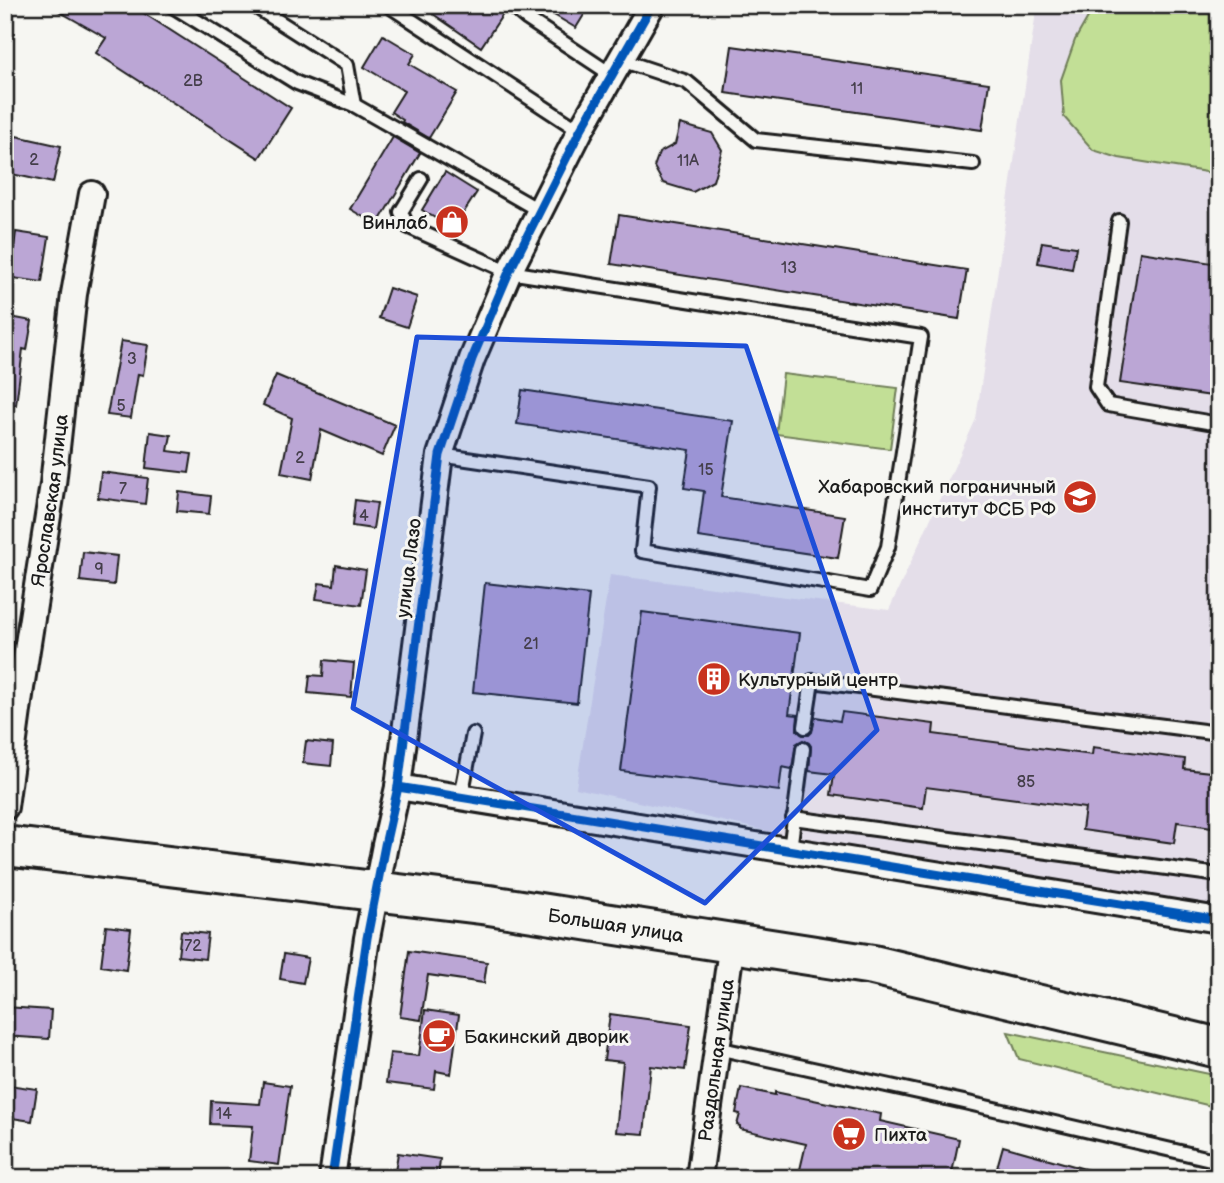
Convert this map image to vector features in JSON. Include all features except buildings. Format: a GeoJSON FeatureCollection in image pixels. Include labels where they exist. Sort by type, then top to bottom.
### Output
{"type":"FeatureCollection","features":[{"type":"Feature","properties":{"kind":"highway","name":"Большая улица"},"geometry":{"type":"LineString","coordinates":[[5,846],[503,907],[873,965],[1219,1048]]}},
{"type":"Feature","properties":{"kind":"street","name":"улица Лазо"},"geometry":{"type":"LineString","coordinates":[[332,1178],[367,938],[398,787],[440,455],[471,359],[509,272],[580,131],[652,5]]}},
{"type":"Feature","properties":{"kind":"street","name":"Ярославская улица"},"geometry":{"type":"LineString","coordinates":[[5,807],[52,484],[74,294],[92,194]]}},
{"type":"Feature","properties":{"kind":"street"},"geometry":{"type":"LineString","coordinates":[[398,787],[1219,920]]}},
{"type":"Feature","properties":{"kind":"street","name":"Раздольная улица"},"geometry":{"type":"LineString","coordinates":[[699,1178],[732,942]]}},
{"type":"Feature","properties":{"kind":"lane"},"geometry":{"type":"LineString","coordinates":[[171,5],[297,83],[354,105],[540,211]]}},
{"type":"Feature","properties":{"kind":"lane"},"geometry":{"type":"LineString","coordinates":[[253,5],[347,65],[354,105]]}},
{"type":"Feature","properties":{"kind":"lane"},"geometry":{"type":"LineString","coordinates":[[388,5],[580,131]]}},
{"type":"Feature","properties":{"kind":"lane"},"geometry":{"type":"LineString","coordinates":[[511,5],[526,18],[617,67],[687,82],[756,140],[973,164]]}},
{"type":"Feature","properties":{"kind":"lane"},"geometry":{"type":"LineString","coordinates":[[421,179],[401,212],[407,226],[509,272],[920,337],[888,547],[870,590],[642,551],[649,486],[440,455]]}},
{"type":"Feature","properties":{"kind":"lane"},"geometry":{"type":"LineString","coordinates":[[1119,221],[1096,387],[1108,405],[1219,424]]}},
{"type":"Feature","properties":{"kind":"lane"},"geometry":{"type":"LineString","coordinates":[[805,727],[811,681],[1219,733]]}},
{"type":"Feature","properties":{"kind":"lane"},"geometry":{"type":"LineString","coordinates":[[461,797],[473,734]]}},
{"type":"Feature","properties":{"kind":"lane"},"geometry":{"type":"LineString","coordinates":[[790,850],[803,749]]}},
{"type":"Feature","properties":{"kind":"lane"},"geometry":{"type":"LineString","coordinates":[[793,818],[1219,875]]}},
{"type":"Feature","properties":{"kind":"lane"},"geometry":{"type":"LineString","coordinates":[[717,1048],[964,1101],[1219,1161]]}},
{"type":"Feature","properties":{"kind":"highlighted area"},"geometry":{"type":"Polygon","coordinates":[[[417,337],[746,346],[877,730],[705,903],[353,708],[417,337]]]}},
{"type":"Feature","properties":{"kind":"shaded area","name":"Хабаровский пограничный институт ФСБ РФ"},"geometry":{"type":"Polygon","coordinates":[[[1037,5],[1219,5],[1219,913],[956,874],[576,788],[610,575],[889,610],[976,419],[1037,5]]]}},
{"type":"Feature","properties":{"kind":"green space"},"geometry":{"type":"Polygon","coordinates":[[[1095,5],[1198,5],[1219,9],[1219,174],[1119,158],[1093,150],[1064,117],[1061,80],[1075,40],[1095,5]]]}},
{"type":"Feature","properties":{"kind":"green space"},"geometry":{"type":"Polygon","coordinates":[[[783,374],[898,388],[890,449],[776,434],[783,374]]]}},
{"type":"Feature","properties":{"kind":"green space"},"geometry":{"type":"Polygon","coordinates":[[[1008,1032],[1219,1076],[1219,1108],[1019,1059],[1008,1032]]]}},
{"type":"Feature","properties":{"kind":"cycle path"},"geometry":{"type":"LineString","coordinates":[[332,1178],[367,938],[398,787],[440,455],[472,359],[509,272],[580,131],[652,5]]}},
{"type":"Feature","properties":{"kind":"cycle path"},"geometry":{"type":"LineString","coordinates":[[398,787],[1219,920]]}},
{"type":"Feature","properties":{"kind":"place","name":"Винлаб"},"geometry":{"type":"Point","coordinates":[452,222]}},
{"type":"Feature","properties":{"kind":"place","name":"Хабаровский пограничный институт ФСБ РФ"},"geometry":{"type":"Point","coordinates":[1080,497]}},
{"type":"Feature","properties":{"kind":"place","name":"Культурный центр"},"geometry":{"type":"Point","coordinates":[714,679]}},
{"type":"Feature","properties":{"kind":"place","name":"Бакинский дворик"},"geometry":{"type":"Point","coordinates":[439,1036]}},
{"type":"Feature","properties":{"kind":"place","name":"Пихта"},"geometry":{"type":"Point","coordinates":[849,1134]}}]}
